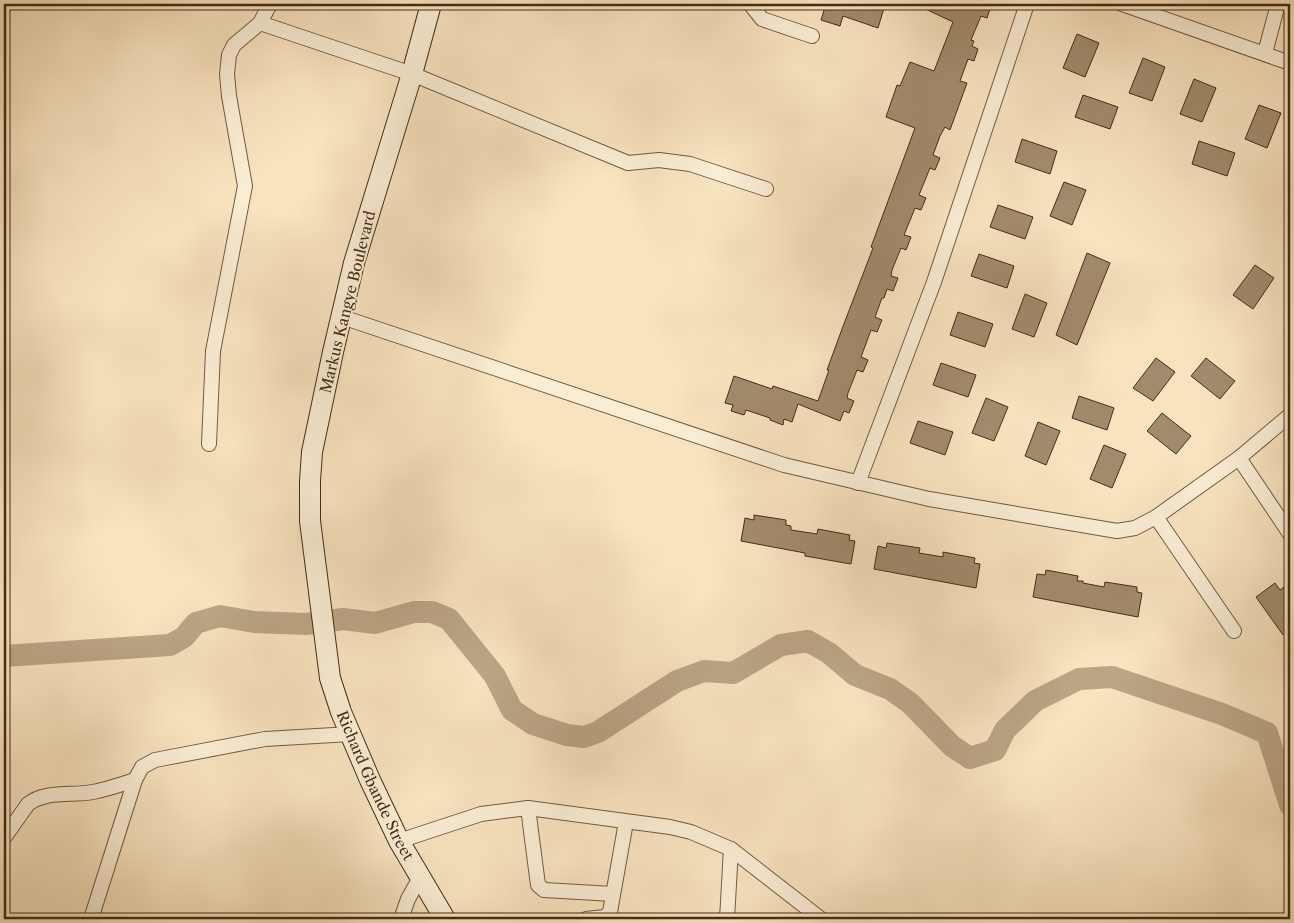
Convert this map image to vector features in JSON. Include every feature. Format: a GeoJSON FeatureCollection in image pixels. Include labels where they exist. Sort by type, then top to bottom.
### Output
{"type":"FeatureCollection","features":[{"type":"Feature","properties":{"kind":"street"},"geometry":{"type":"LineString","coordinates":[[209,444],[212,352],[245,186],[229,96],[227,74],[229,55],[234,45],[260,23],[270,4]]}},
{"type":"Feature","properties":{"kind":"street","name":"Markus Kangye Boulevard"},"geometry":{"type":"LineString","coordinates":[[326,643],[310,521],[312,452],[354,263],[412,74],[431,4]]}},
{"type":"Feature","properties":{"kind":"street"},"geometry":{"type":"LineString","coordinates":[[750,4],[762,19],[812,36]]}},
{"type":"Feature","properties":{"kind":"street"},"geometry":{"type":"LineString","coordinates":[[858,483],[937,273],[1026,4]]}},
{"type":"Feature","properties":{"kind":"street"},"geometry":{"type":"LineString","coordinates":[[1126,4],[1290,63]]}},
{"type":"Feature","properties":{"kind":"street"},"geometry":{"type":"LineString","coordinates":[[1265,53],[1278,4]]}},
{"type":"Feature","properties":{"kind":"street"},"geometry":{"type":"LineString","coordinates":[[260,23],[412,74],[628,164],[660,160],[690,164],[766,189]]}},
{"type":"Feature","properties":{"kind":"street"},"geometry":{"type":"LineString","coordinates":[[342,317],[784,465],[929,500],[1117,531],[1135,528],[1156,517],[1239,458],[1290,415]]}},
{"type":"Feature","properties":{"kind":"street"},"geometry":{"type":"LineString","coordinates":[[1239,458],[1290,534]]}},
{"type":"Feature","properties":{"kind":"street"},"geometry":{"type":"LineString","coordinates":[[1156,517],[1234,631]]}},
{"type":"Feature","properties":{"kind":"street","name":"Richard Gbande Street"},"geometry":{"type":"LineString","coordinates":[[326,643],[330,678],[341,712],[370,780],[399,841],[446,919]]}},
{"type":"Feature","properties":{"kind":"street"},"geometry":{"type":"LineString","coordinates":[[91,919],[135,780],[142,767],[155,760],[265,739],[351,734]]}},
{"type":"Feature","properties":{"kind":"street"},"geometry":{"type":"LineString","coordinates":[[4,838],[28,804],[34,800],[51,795],[92,792],[135,780]]}},
{"type":"Feature","properties":{"kind":"street"},"geometry":{"type":"LineString","coordinates":[[399,841],[481,814],[528,808],[683,830],[731,849],[821,919]]}},
{"type":"Feature","properties":{"kind":"street"},"geometry":{"type":"LineString","coordinates":[[528,808],[538,885],[540,888],[544,890],[613,894]]}},
{"type":"Feature","properties":{"kind":"street"},"geometry":{"type":"LineString","coordinates":[[586,919],[605,917],[610,912],[626,822]]}},
{"type":"Feature","properties":{"kind":"street"},"geometry":{"type":"LineString","coordinates":[[727,919],[731,849]]}},
{"type":"Feature","properties":{"kind":"street"},"geometry":{"type":"LineString","coordinates":[[401,919],[408,899],[420,876]]}},
{"type":"Feature","properties":{"kind":"building"},"geometry":{"type":"Polygon","coordinates":[[[826,4],[872,4],[884,8],[878,28],[843,16],[840,26],[821,20],[826,4]]]}},
{"type":"Feature","properties":{"kind":"building"},"geometry":{"type":"Polygon","coordinates":[[[915,4],[986,4],[991,6],[987,18],[981,16],[971,40],[974,41],[972,46],[978,49],[974,61],[968,59],[960,81],[967,83],[950,130],[945,127],[933,155],[940,158],[935,170],[930,168],[919,195],[926,198],[921,210],[915,208],[904,235],[911,237],[906,250],[901,248],[892,270],[891,276],[898,278],[893,291],[887,289],[875,317],[882,320],[877,332],[871,330],[861,357],[868,360],[863,372],[857,370],[848,393],[847,398],[854,401],[849,413],[844,411],[840,421],[798,404],[792,422],[784,419],[783,425],[770,420],[770,418],[746,410],[744,415],[731,411],[733,405],[725,403],[734,376],[772,389],[773,386],[818,401],[829,370],[827,370],[873,248],[871,247],[915,128],[886,117],[897,85],[900,86],[910,62],[934,71],[953,22],[915,4]]]}},
{"type":"Feature","properties":{"kind":"building"},"geometry":{"type":"Polygon","coordinates":[[[1077,34],[1099,43],[1085,77],[1063,68],[1077,34]]]}},
{"type":"Feature","properties":{"kind":"building"},"geometry":{"type":"Polygon","coordinates":[[[1143,58],[1165,67],[1152,101],[1129,93],[1143,58]]]}},
{"type":"Feature","properties":{"kind":"building"},"geometry":{"type":"Polygon","coordinates":[[[1194,79],[1216,88],[1202,122],[1180,114],[1194,79]]]}},
{"type":"Feature","properties":{"kind":"building"},"geometry":{"type":"Polygon","coordinates":[[[1083,95],[1118,107],[1110,129],[1075,117],[1083,95]]]}},
{"type":"Feature","properties":{"kind":"building"},"geometry":{"type":"Polygon","coordinates":[[[1259,105],[1281,113],[1267,148],[1245,139],[1259,105]]]}},
{"type":"Feature","properties":{"kind":"building"},"geometry":{"type":"Polygon","coordinates":[[[1022,139],[1057,151],[1050,174],[1015,162],[1022,139]]]}},
{"type":"Feature","properties":{"kind":"building"},"geometry":{"type":"Polygon","coordinates":[[[1199,141],[1235,153],[1227,176],[1192,164],[1199,141]]]}},
{"type":"Feature","properties":{"kind":"building"},"geometry":{"type":"Polygon","coordinates":[[[1064,182],[1086,190],[1072,225],[1050,216],[1064,182]]]}},
{"type":"Feature","properties":{"kind":"building"},"geometry":{"type":"Polygon","coordinates":[[[998,205],[1033,217],[1025,239],[990,227],[998,205]]]}},
{"type":"Feature","properties":{"kind":"building"},"geometry":{"type":"Polygon","coordinates":[[[1087,253],[1110,263],[1077,345],[1056,335],[1087,253]]]}},
{"type":"Feature","properties":{"kind":"building"},"geometry":{"type":"Polygon","coordinates":[[[979,254],[1014,266],[1007,288],[971,276],[979,254]]]}},
{"type":"Feature","properties":{"kind":"building"},"geometry":{"type":"Polygon","coordinates":[[[1255,265],[1274,278],[1253,309],[1233,295],[1255,265]]]}},
{"type":"Feature","properties":{"kind":"building"},"geometry":{"type":"Polygon","coordinates":[[[1025,294],[1047,303],[1034,337],[1012,329],[1025,294]]]}},
{"type":"Feature","properties":{"kind":"building"},"geometry":{"type":"Polygon","coordinates":[[[958,312],[993,324],[985,347],[950,335],[958,312]]]}},
{"type":"Feature","properties":{"kind":"building"},"geometry":{"type":"Polygon","coordinates":[[[1156,358],[1175,372],[1153,401],[1133,388],[1156,358]]]}},
{"type":"Feature","properties":{"kind":"building"},"geometry":{"type":"Polygon","coordinates":[[[1206,358],[1235,381],[1220,399],[1191,376],[1206,358]]]}},
{"type":"Feature","properties":{"kind":"building"},"geometry":{"type":"Polygon","coordinates":[[[941,363],[976,375],[968,397],[933,385],[941,363]]]}},
{"type":"Feature","properties":{"kind":"building"},"geometry":{"type":"Polygon","coordinates":[[[1079,396],[1114,408],[1107,430],[1072,418],[1079,396]]]}},
{"type":"Feature","properties":{"kind":"building"},"geometry":{"type":"Polygon","coordinates":[[[986,398],[1008,407],[994,441],[972,433],[986,398]]]}},
{"type":"Feature","properties":{"kind":"building"},"geometry":{"type":"Polygon","coordinates":[[[1162,413],[1191,436],[1176,454],[1147,431],[1162,413]]]}},
{"type":"Feature","properties":{"kind":"building"},"geometry":{"type":"Polygon","coordinates":[[[918,421],[953,432],[945,455],[910,443],[918,421]]]}},
{"type":"Feature","properties":{"kind":"building"},"geometry":{"type":"Polygon","coordinates":[[[1038,422],[1060,431],[1046,465],[1025,456],[1038,422]]]}},
{"type":"Feature","properties":{"kind":"building"},"geometry":{"type":"Polygon","coordinates":[[[1104,445],[1126,454],[1112,488],[1090,479],[1104,445]]]}},
{"type":"Feature","properties":{"kind":"building"},"geometry":{"type":"Polygon","coordinates":[[[754,515],[786,520],[786,525],[791,526],[791,530],[817,534],[818,529],[850,535],[849,540],[855,541],[851,564],[805,556],[805,553],[741,541],[745,518],[754,520],[754,515]]]}},
{"type":"Feature","properties":{"kind":"building"},"geometry":{"type":"Polygon","coordinates":[[[887,543],[920,548],[919,553],[943,557],[943,552],[975,558],[974,563],[980,564],[976,588],[874,569],[878,546],[886,548],[887,543]]]}},
{"type":"Feature","properties":{"kind":"building"},"geometry":{"type":"Polygon","coordinates":[[[1046,570],[1078,576],[1077,581],[1104,587],[1105,582],[1137,587],[1137,592],[1142,593],[1138,617],[1033,597],[1037,574],[1045,575],[1046,570]]]}},
{"type":"Feature","properties":{"kind":"building"},"geometry":{"type":"Polygon","coordinates":[[[1275,583],[1280,590],[1284,587],[1290,595],[1290,630],[1283,635],[1256,597],[1275,583]]]}},
{"type":"Feature","properties":{"kind":"waterway"},"geometry":{"type":"LineString","coordinates":[[4,656],[170,645],[184,637],[196,623],[220,616],[254,622],[306,624],[343,619],[375,623],[414,612],[432,612],[449,619],[495,676],[512,710],[533,724],[567,735],[584,737],[598,732],[677,681],[704,671],[733,673],[781,645],[808,641],[829,653],[855,675],[890,689],[910,703],[952,746],[970,758],[995,750],[1005,730],[1035,701],[1079,679],[1112,677],[1222,714],[1267,733],[1290,805]]}}]}
